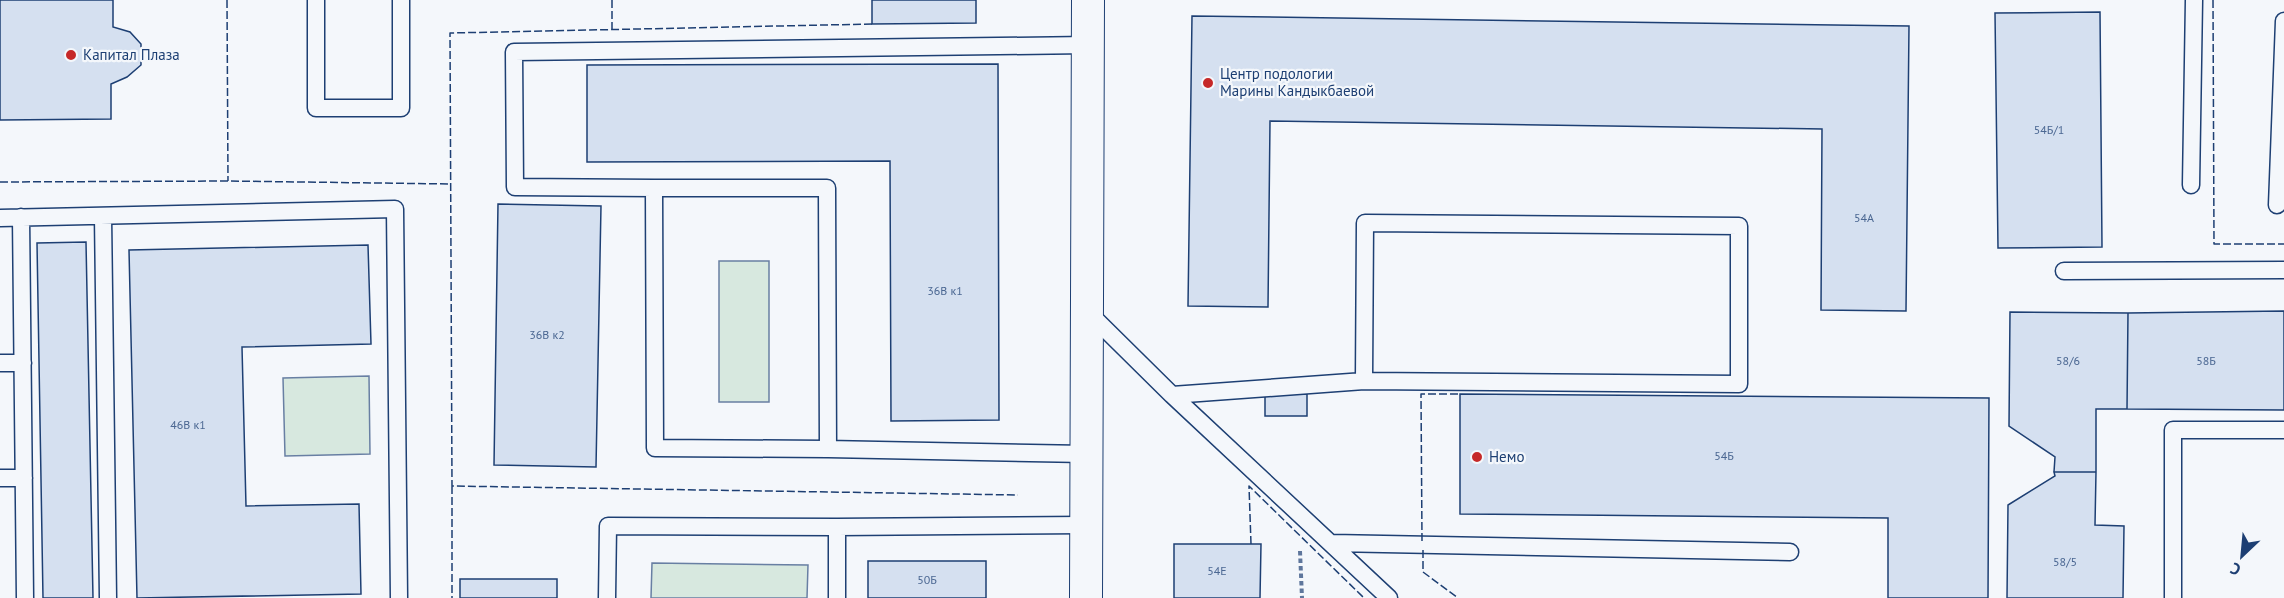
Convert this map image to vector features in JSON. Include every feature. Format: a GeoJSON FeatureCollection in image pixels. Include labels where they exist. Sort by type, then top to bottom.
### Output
{"type":"FeatureCollection","features":[{"type":"Feature","properties":{"kind":"street"},"geometry":{"type":"LineString","coordinates":[[1086,598],[1085,310],[1088,0]]}},
{"type":"Feature","properties":{"kind":"lane"},"geometry":{"type":"LineString","coordinates":[[316,0],[316,108],[401,108],[401,0]]}},
{"type":"Feature","properties":{"kind":"lane"},"geometry":{"type":"LineString","coordinates":[[2191,185],[2194,0]]}},
{"type":"Feature","properties":{"kind":"lane"},"geometry":{"type":"LineString","coordinates":[[2277,205],[2284,21]]}},
{"type":"Feature","properties":{"kind":"lane"},"geometry":{"type":"LineString","coordinates":[[828,449],[827,188],[515,187],[514,52],[1088,45]]}},
{"type":"Feature","properties":{"kind":"lane"},"geometry":{"type":"LineString","coordinates":[[654,188],[655,448],[1086,454]]}},
{"type":"Feature","properties":{"kind":"lane"},"geometry":{"type":"LineString","coordinates":[[0,218],[396,209],[399,598]]}},
{"type":"Feature","properties":{"kind":"lane"},"geometry":{"type":"LineString","coordinates":[[103,216],[108,598]]}},
{"type":"Feature","properties":{"kind":"lane"},"geometry":{"type":"LineString","coordinates":[[21,217],[25,598]]}},
{"type":"Feature","properties":{"kind":"lane"},"geometry":{"type":"LineString","coordinates":[[1172,395],[1364,381],[1739,384],[1739,226],[1365,223],[1364,381]]}},
{"type":"Feature","properties":{"kind":"lane"},"geometry":{"type":"LineString","coordinates":[[2064,271],[2284,270]]}},
{"type":"Feature","properties":{"kind":"lane"},"geometry":{"type":"LineString","coordinates":[[1085,310],[1172,395],[1389,598]]}},
{"type":"Feature","properties":{"kind":"lane"},"geometry":{"type":"LineString","coordinates":[[0,363],[23,363]]}},
{"type":"Feature","properties":{"kind":"lane"},"geometry":{"type":"LineString","coordinates":[[2173,598],[2173,430],[2284,430]]}},
{"type":"Feature","properties":{"kind":"lane"},"geometry":{"type":"LineString","coordinates":[[0,478],[24,478]]}},
{"type":"Feature","properties":{"kind":"lane"},"geometry":{"type":"LineString","coordinates":[[608,598],[608,526],[1086,525]]}},
{"type":"Feature","properties":{"kind":"lane"},"geometry":{"type":"LineString","coordinates":[[837,527],[837,598]]}},
{"type":"Feature","properties":{"kind":"lane"},"geometry":{"type":"LineString","coordinates":[[1332,543],[1790,552]]}},
{"type":"Feature","properties":{"kind":"path"},"geometry":{"type":"LineString","coordinates":[[1300,546],[1302,598]]}},
{"type":"Feature","properties":{"kind":"shaded area"},"geometry":{"type":"Polygon","coordinates":[[[719,261],[769,261],[769,402],[719,402],[719,261]]]}},
{"type":"Feature","properties":{"kind":"shaded area"},"geometry":{"type":"Polygon","coordinates":[[[369,376],[370,454],[285,456],[283,378],[369,376]]]}},
{"type":"Feature","properties":{"kind":"shaded area"},"geometry":{"type":"Polygon","coordinates":[[[652,563],[808,565],[807,598],[651,598],[652,563]]]}},
{"type":"Feature","properties":{"kind":"building","name":"Капитал Плаза"},"geometry":{"type":"Polygon","coordinates":[[[0,0],[113,0],[113,27],[130,32],[141,44],[141,65],[127,77],[111,84],[111,119],[0,120],[0,0]]]}},
{"type":"Feature","properties":{"kind":"building"},"geometry":{"type":"Polygon","coordinates":[[[872,0],[976,0],[976,23],[872,24],[872,0]]]}},
{"type":"Feature","properties":{"kind":"building"},"geometry":{"type":"Polygon","coordinates":[[[2100,12],[2102,247],[1998,248],[1995,13],[2100,12]]]}},
{"type":"Feature","properties":{"kind":"building"},"geometry":{"type":"Polygon","coordinates":[[[1192,16],[1909,26],[1906,311],[1821,310],[1822,129],[1270,121],[1268,307],[1188,306],[1192,16]]]}},
{"type":"Feature","properties":{"kind":"building"},"geometry":{"type":"Polygon","coordinates":[[[998,64],[999,420],[891,421],[890,161],[587,162],[587,65],[998,64]]]}},
{"type":"Feature","properties":{"kind":"building"},"geometry":{"type":"Polygon","coordinates":[[[498,204],[601,206],[596,467],[494,465],[498,204]]]}},
{"type":"Feature","properties":{"kind":"building"},"geometry":{"type":"Polygon","coordinates":[[[86,242],[93,598],[43,598],[37,243],[86,242]]]}},
{"type":"Feature","properties":{"kind":"building"},"geometry":{"type":"Polygon","coordinates":[[[368,245],[371,344],[242,347],[246,506],[359,504],[361,594],[137,598],[129,250],[368,245]]]}},
{"type":"Feature","properties":{"kind":"building"},"geometry":{"type":"Polygon","coordinates":[[[2284,311],[2284,410],[2127,409],[2128,313],[2284,311]]]}},
{"type":"Feature","properties":{"kind":"building"},"geometry":{"type":"Polygon","coordinates":[[[2010,312],[2128,313],[2127,409],[2096,409],[2096,472],[2054,472],[2055,457],[2009,426],[2010,312]]]}},
{"type":"Feature","properties":{"kind":"building"},"geometry":{"type":"Polygon","coordinates":[[[1265,394],[1307,394],[1307,416],[1265,416],[1265,394]]]}},
{"type":"Feature","properties":{"kind":"building"},"geometry":{"type":"Polygon","coordinates":[[[1460,394],[1989,398],[1988,598],[1888,598],[1888,518],[1460,514],[1460,394]]]}},
{"type":"Feature","properties":{"kind":"building"},"geometry":{"type":"Polygon","coordinates":[[[2054,472],[2096,472],[2095,525],[2124,526],[2123,598],[2007,598],[2008,505],[2055,476],[2054,472]]]}},
{"type":"Feature","properties":{"kind":"building"},"geometry":{"type":"Polygon","coordinates":[[[1174,544],[1261,544],[1260,598],[1174,598],[1174,544]]]}},
{"type":"Feature","properties":{"kind":"building"},"geometry":{"type":"Polygon","coordinates":[[[868,561],[986,561],[986,598],[868,598],[868,561]]]}},
{"type":"Feature","properties":{"kind":"building"},"geometry":{"type":"Polygon","coordinates":[[[460,579],[557,579],[557,598],[460,598],[460,579]]]}},
{"type":"Feature","properties":{"kind":"fence"},"geometry":{"type":"LineString","coordinates":[[227,0],[228,181]]}},
{"type":"Feature","properties":{"kind":"fence"},"geometry":{"type":"LineString","coordinates":[[612,0],[612,30]]}},
{"type":"Feature","properties":{"kind":"fence"},"geometry":{"type":"LineString","coordinates":[[2213,0],[2214,244],[2284,244]]}},
{"type":"Feature","properties":{"kind":"fence"},"geometry":{"type":"LineString","coordinates":[[872,24],[450,33],[452,486],[1018,495]]}},
{"type":"Feature","properties":{"kind":"fence"},"geometry":{"type":"LineString","coordinates":[[0,182],[228,181],[451,184]]}},
{"type":"Feature","properties":{"kind":"fence"},"geometry":{"type":"LineString","coordinates":[[1422,541],[1421,394],[1460,394]]}},
{"type":"Feature","properties":{"kind":"fence"},"geometry":{"type":"LineString","coordinates":[[452,486],[452,598]]}},
{"type":"Feature","properties":{"kind":"fence"},"geometry":{"type":"LineString","coordinates":[[1251,544],[1249,486],[1364,598]]}},
{"type":"Feature","properties":{"kind":"fence"},"geometry":{"type":"LineString","coordinates":[[1423,550],[1423,572],[1458,598]]}},
{"type":"Feature","properties":{"kind":"place","name":"Капитал Плаза"},"geometry":{"type":"Point","coordinates":[71,55]}},
{"type":"Feature","properties":{"kind":"place","name":"Центр подологии Марины Кандыкбаевой"},"geometry":{"type":"Point","coordinates":[1208,83]}},
{"type":"Feature","properties":{"kind":"place","name":"Немо"},"geometry":{"type":"Point","coordinates":[1477,457]}}]}
